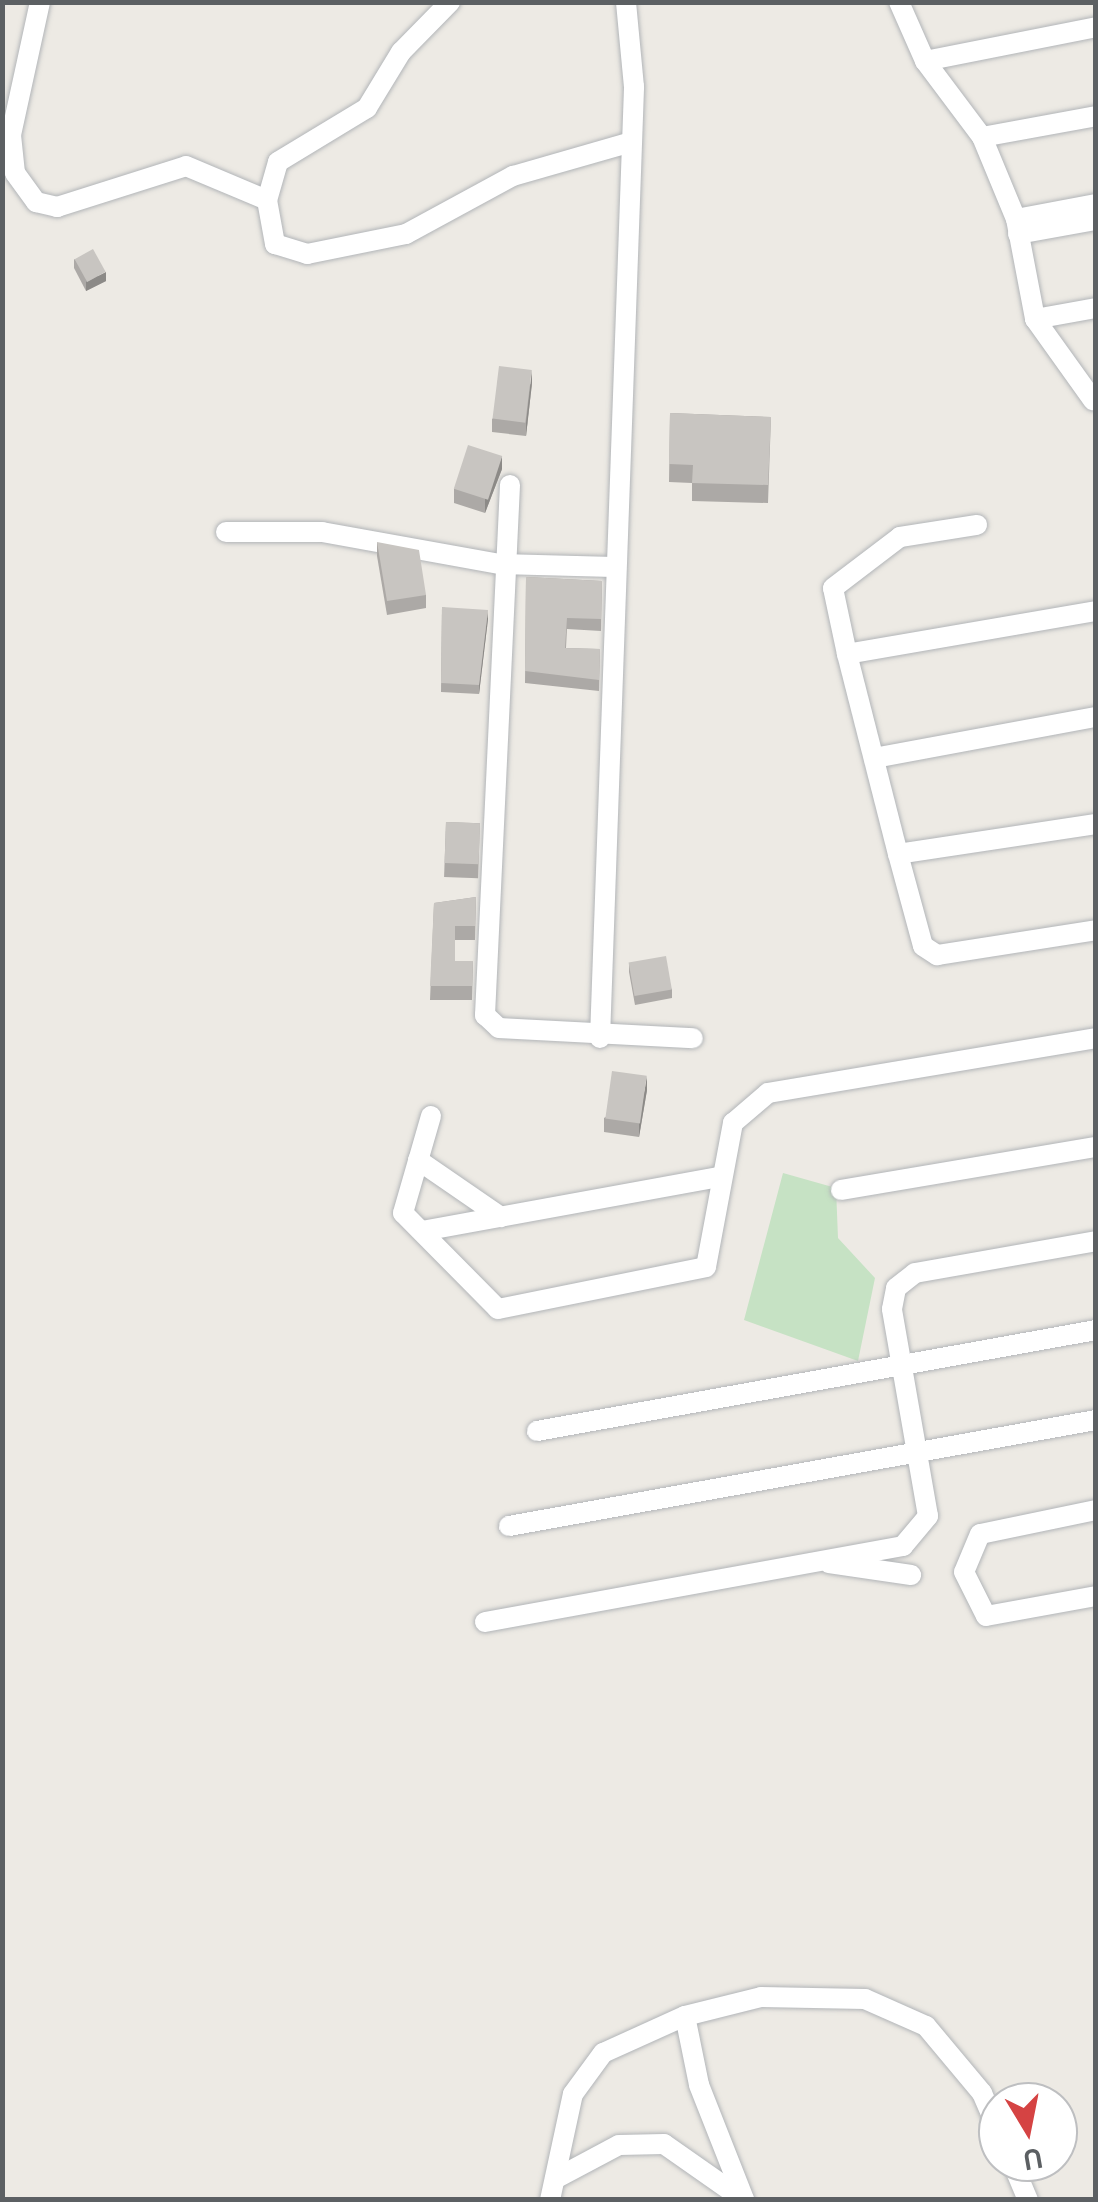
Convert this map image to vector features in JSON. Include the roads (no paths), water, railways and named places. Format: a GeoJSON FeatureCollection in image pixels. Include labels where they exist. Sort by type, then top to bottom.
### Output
{"type":"FeatureCollection","features":[{"type":"Feature","properties":{"kind":"street"},"geometry":{"type":"LineString","coordinates":[[40,2],[10,135],[15,173],[36,202],[57,208],[186,166],[267,200]]}},
{"type":"Feature","properties":{"kind":"street"},"geometry":{"type":"LineString","coordinates":[[450,2],[401,52],[367,108],[286,153],[267,200],[283,251],[336,250],[406,234],[514,176],[628,143]]}},
{"type":"Feature","properties":{"kind":"street"},"geometry":{"type":"LineString","coordinates":[[600,1038],[634,50],[626,2]]}},
{"type":"Feature","properties":{"kind":"street"},"geometry":{"type":"LineString","coordinates":[[899,2],[924,61],[982,138],[1017,226],[1036,319],[1095,401]]}},
{"type":"Feature","properties":{"kind":"street"},"geometry":{"type":"LineString","coordinates":[[924,61],[1096,27]]}},
{"type":"Feature","properties":{"kind":"street"},"geometry":{"type":"LineString","coordinates":[[982,138],[1096,116]]}},
{"type":"Feature","properties":{"kind":"street"},"geometry":{"type":"LineString","coordinates":[[1017,226],[1096,204]]}},
{"type":"Feature","properties":{"kind":"street"},"geometry":{"type":"LineString","coordinates":[[1017,226],[1096,220]]}},
{"type":"Feature","properties":{"kind":"street"},"geometry":{"type":"LineString","coordinates":[[1036,319],[1096,308]]}},
{"type":"Feature","properties":{"kind":"street"},"geometry":{"type":"LineString","coordinates":[[510,485],[500,564],[486,1015],[499,1028],[600,1038],[693,1038]]}},
{"type":"Feature","properties":{"kind":"street"},"geometry":{"type":"LineString","coordinates":[[976,525],[900,537],[833,588],[846,654],[923,946],[937,955],[1096,930]]}},
{"type":"Feature","properties":{"kind":"street"},"geometry":{"type":"LineString","coordinates":[[226,532],[389,540],[500,564],[614,567]]}},
{"type":"Feature","properties":{"kind":"street"},"geometry":{"type":"LineString","coordinates":[[846,654],[1096,611]]}},
{"type":"Feature","properties":{"kind":"street"},"geometry":{"type":"LineString","coordinates":[[874,758],[1096,717]]}},
{"type":"Feature","properties":{"kind":"street"},"geometry":{"type":"LineString","coordinates":[[898,854],[1096,824]]}},
{"type":"Feature","properties":{"kind":"street"},"geometry":{"type":"LineString","coordinates":[[431,1116],[403,1213],[498,1309],[706,1267],[719,1177],[733,1123],[768,1092],[1096,1038]]}},
{"type":"Feature","properties":{"kind":"street"},"geometry":{"type":"LineString","coordinates":[[840,1190],[1096,1146]]}},
{"type":"Feature","properties":{"kind":"street"},"geometry":{"type":"LineString","coordinates":[[418,1160],[501,1216]]}},
{"type":"Feature","properties":{"kind":"street"},"geometry":{"type":"LineString","coordinates":[[422,1231],[719,1177]]}},
{"type":"Feature","properties":{"kind":"street"},"geometry":{"type":"LineString","coordinates":[[485,1622],[807,1560],[903,1546],[921,1534],[928,1516],[920,1450],[892,1308],[896,1288],[915,1273],[1096,1241]]}},
{"type":"Feature","properties":{"kind":"street"},"geometry":{"type":"LineString","coordinates":[[537,1431],[902,1360],[1096,1330]]}},
{"type":"Feature","properties":{"kind":"street"},"geometry":{"type":"LineString","coordinates":[[509,1526],[1096,1420]]}},
{"type":"Feature","properties":{"kind":"street"},"geometry":{"type":"LineString","coordinates":[[1096,1510],[980,1534],[964,1572],[986,1616],[1096,1596]]}},
{"type":"Feature","properties":{"kind":"street"},"geometry":{"type":"LineString","coordinates":[[807,1560],[911,1575]]}},
{"type":"Feature","properties":{"kind":"street"},"geometry":{"type":"LineString","coordinates":[[552,2190],[584,2072],[629,2038],[685,2016],[761,1997],[865,1998],[941,2040],[978,2098]]}},
{"type":"Feature","properties":{"kind":"street"},"geometry":{"type":"LineString","coordinates":[[685,2016],[699,2085],[744,2200]]}},
{"type":"Feature","properties":{"kind":"street"},"geometry":{"type":"LineString","coordinates":[[552,2190],[619,2145],[664,2144],[744,2200]]}}]}
